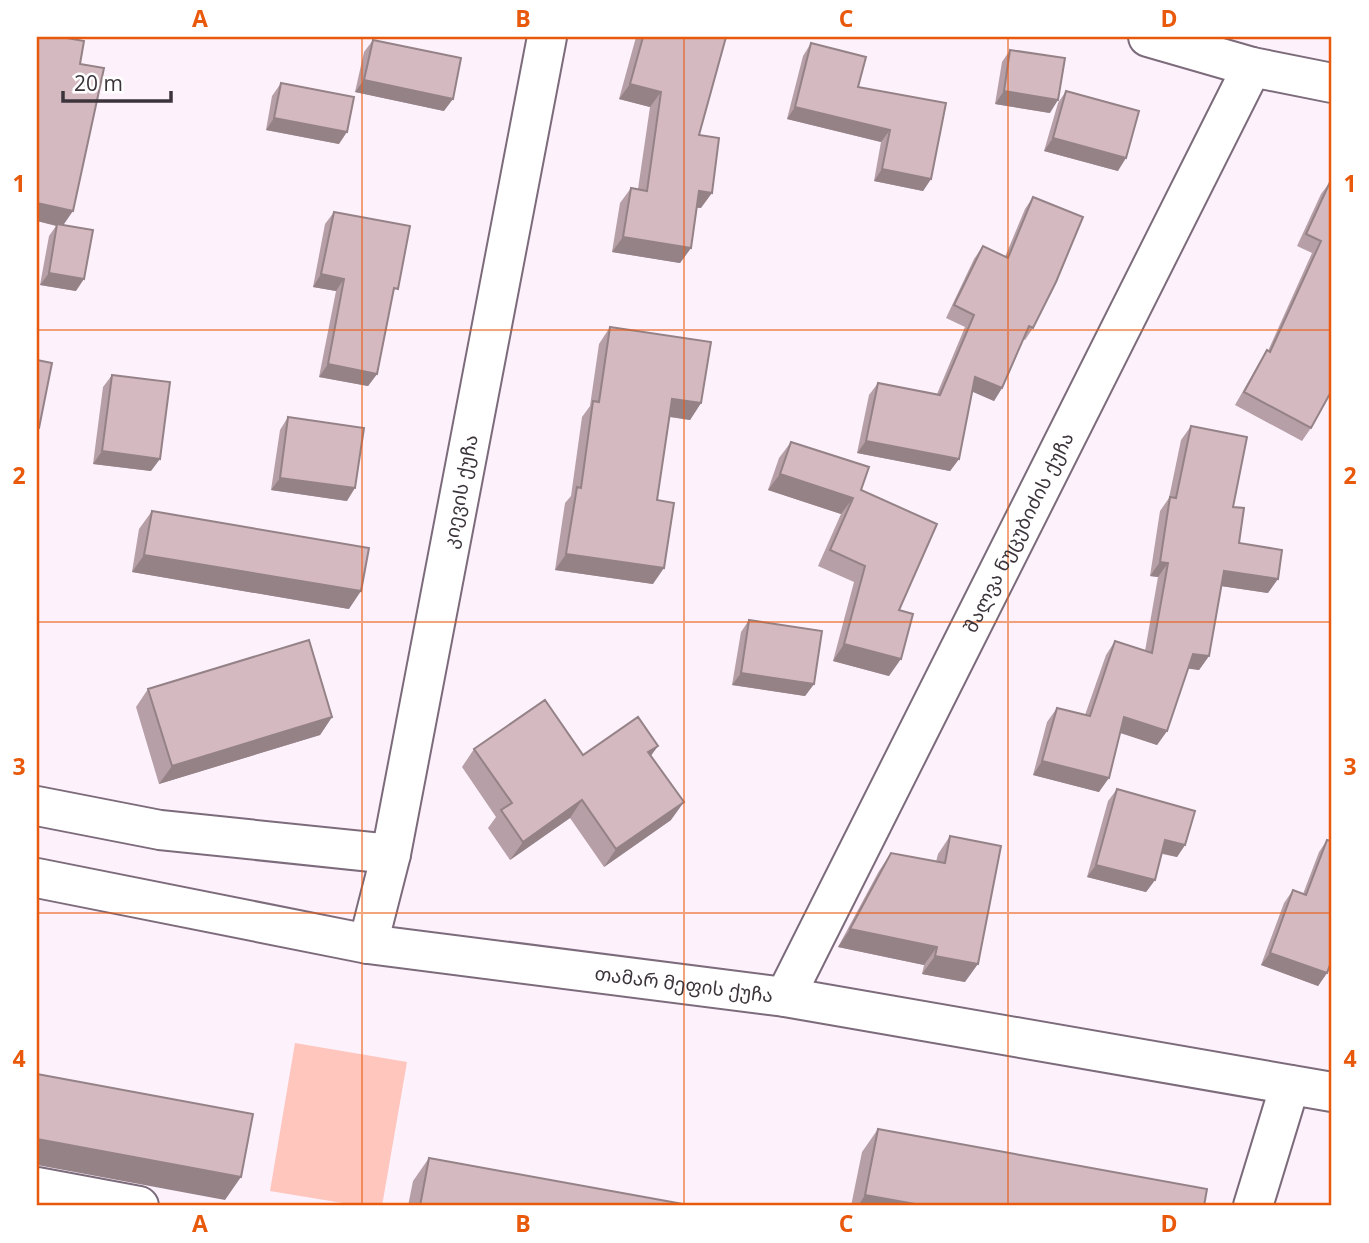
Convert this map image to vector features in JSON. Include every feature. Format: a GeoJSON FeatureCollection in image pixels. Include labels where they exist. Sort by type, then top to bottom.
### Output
{"type":"FeatureCollection","features":[{"type":"Feature","properties":{"kind":"street","name":"კიევის ქუჩა"},"geometry":{"type":"LineString","coordinates":[[368,944],[391,854],[547,37]]}},
{"type":"Feature","properties":{"kind":"street"},"geometry":{"type":"LineString","coordinates":[[1149,37],[1252,67],[1332,83]]}},
{"type":"Feature","properties":{"kind":"street","name":"შალვა ნუცუბიძის ქუჩა"},"geometry":{"type":"LineString","coordinates":[[785,997],[1252,67]]}},
{"type":"Feature","properties":{"kind":"street"},"geometry":{"type":"LineString","coordinates":[[37,806],[160,831],[391,854]]}},
{"type":"Feature","properties":{"kind":"street","name":"თამარ მეფის ქუჩა"},"geometry":{"type":"LineString","coordinates":[[37,878],[368,944],[785,997],[1332,1092]]}},
{"type":"Feature","properties":{"kind":"street"},"geometry":{"type":"LineString","coordinates":[[1254,1206],[1290,1085]]}},
{"type":"Feature","properties":{"kind":"street"},"geometry":{"type":"LineString","coordinates":[[37,1187],[139,1206]]}},
{"type":"Feature","properties":{"kind":"shaded area"},"geometry":{"type":"Polygon","coordinates":[[[295,1043],[407,1062],[382,1206],[361,1206],[270,1191],[295,1043]]]}},
{"type":"Feature","properties":{"kind":"building"},"geometry":{"type":"Polygon","coordinates":[[[37,37],[84,41],[80,64],[104,68],[73,211],[37,203],[37,37]]]}},
{"type":"Feature","properties":{"kind":"building"},"geometry":{"type":"Polygon","coordinates":[[[643,37],[726,37],[699,135],[719,138],[712,193],[699,191],[691,248],[623,237],[631,188],[647,191],[661,92],[630,84],[643,37]]]}},
{"type":"Feature","properties":{"kind":"building"},"geometry":{"type":"Polygon","coordinates":[[[373,40],[461,58],[453,99],[364,80],[373,40]]]}},
{"type":"Feature","properties":{"kind":"building"},"geometry":{"type":"Polygon","coordinates":[[[811,43],[866,57],[858,87],[946,103],[931,179],[882,169],[890,130],[795,107],[811,43]]]}},
{"type":"Feature","properties":{"kind":"building"},"geometry":{"type":"Polygon","coordinates":[[[1010,50],[1065,58],[1058,100],[1004,91],[1010,50]]]}},
{"type":"Feature","properties":{"kind":"building"},"geometry":{"type":"Polygon","coordinates":[[[281,83],[354,97],[347,132],[274,118],[281,83]]]}},
{"type":"Feature","properties":{"kind":"building"},"geometry":{"type":"Polygon","coordinates":[[[1066,91],[1139,111],[1126,158],[1053,138],[1066,91]]]}},
{"type":"Feature","properties":{"kind":"building"},"geometry":{"type":"Polygon","coordinates":[[[1330,182],[1332,390],[1311,428],[1244,392],[1267,350],[1270,352],[1321,241],[1306,234],[1330,182]]]}},
{"type":"Feature","properties":{"kind":"building"},"geometry":{"type":"Polygon","coordinates":[[[1033,197],[1083,217],[1056,282],[1033,328],[1029,326],[1002,388],[975,377],[959,459],[866,441],[878,383],[940,395],[974,315],[954,305],[983,246],[1008,258],[1033,197]]]}},
{"type":"Feature","properties":{"kind":"building"},"geometry":{"type":"Polygon","coordinates":[[[334,212],[410,226],[398,289],[394,288],[377,374],[328,364],[344,279],[321,274],[334,212]]]}},
{"type":"Feature","properties":{"kind":"building"},"geometry":{"type":"Polygon","coordinates":[[[57,224],[93,230],[84,279],[49,273],[57,224]]]}},
{"type":"Feature","properties":{"kind":"building"},"geometry":{"type":"Polygon","coordinates":[[[610,327],[711,342],[701,403],[672,399],[657,500],[674,503],[664,568],[566,554],[577,487],[581,488],[593,401],[599,402],[610,327]]]}},
{"type":"Feature","properties":{"kind":"building"},"geometry":{"type":"Polygon","coordinates":[[[37,360],[52,363],[39,428],[37,428],[37,360]]]}},
{"type":"Feature","properties":{"kind":"building"},"geometry":{"type":"Polygon","coordinates":[[[112,375],[170,382],[160,459],[102,451],[112,375]]]}},
{"type":"Feature","properties":{"kind":"building"},"geometry":{"type":"Polygon","coordinates":[[[288,417],[364,428],[355,488],[280,478],[288,417]]]}},
{"type":"Feature","properties":{"kind":"building"},"geometry":{"type":"Polygon","coordinates":[[[1191,426],[1247,437],[1233,507],[1244,508],[1239,543],[1282,550],[1278,579],[1224,571],[1209,656],[1193,654],[1167,731],[1124,717],[1109,778],[1042,761],[1057,708],[1090,716],[1115,641],[1152,653],[1168,563],[1160,562],[1170,497],[1176,498],[1191,426]]]}},
{"type":"Feature","properties":{"kind":"building"},"geometry":{"type":"Polygon","coordinates":[[[791,442],[869,467],[861,490],[937,524],[899,610],[913,614],[901,659],[844,644],[865,566],[830,550],[853,498],[780,474],[791,442]]]}},
{"type":"Feature","properties":{"kind":"building"},"geometry":{"type":"Polygon","coordinates":[[[152,511],[369,548],[361,591],[144,555],[152,511]]]}},
{"type":"Feature","properties":{"kind":"building"},"geometry":{"type":"Polygon","coordinates":[[[749,620],[822,631],[814,684],[741,673],[749,620]]]}},
{"type":"Feature","properties":{"kind":"building"},"geometry":{"type":"Polygon","coordinates":[[[309,640],[332,717],[172,766],[148,689],[309,640]]]}},
{"type":"Feature","properties":{"kind":"building"},"geometry":{"type":"Polygon","coordinates":[[[545,700],[583,755],[638,717],[658,746],[648,752],[684,802],[616,849],[582,800],[523,842],[501,810],[512,803],[474,749],[545,700]]]}},
{"type":"Feature","properties":{"kind":"building"},"geometry":{"type":"Polygon","coordinates":[[[1117,789],[1195,811],[1185,845],[1165,840],[1155,880],[1096,865],[1117,789]]]}},
{"type":"Feature","properties":{"kind":"building"},"geometry":{"type":"Polygon","coordinates":[[[950,836],[1001,846],[978,964],[935,956],[937,947],[850,929],[891,853],[945,863],[950,836]]]}},
{"type":"Feature","properties":{"kind":"building"},"geometry":{"type":"Polygon","coordinates":[[[1327,840],[1332,841],[1332,959],[1327,973],[1270,953],[1293,890],[1306,895],[1327,840]]]}},
{"type":"Feature","properties":{"kind":"building"},"geometry":{"type":"Polygon","coordinates":[[[37,1074],[253,1114],[241,1177],[37,1139],[37,1074]]]}},
{"type":"Feature","properties":{"kind":"building"},"geometry":{"type":"Polygon","coordinates":[[[878,1129],[1207,1189],[1204,1206],[926,1206],[865,1195],[878,1129]]]}},
{"type":"Feature","properties":{"kind":"building"},"geometry":{"type":"Polygon","coordinates":[[[429,1158],[694,1206],[420,1206],[429,1158]]]}}]}
